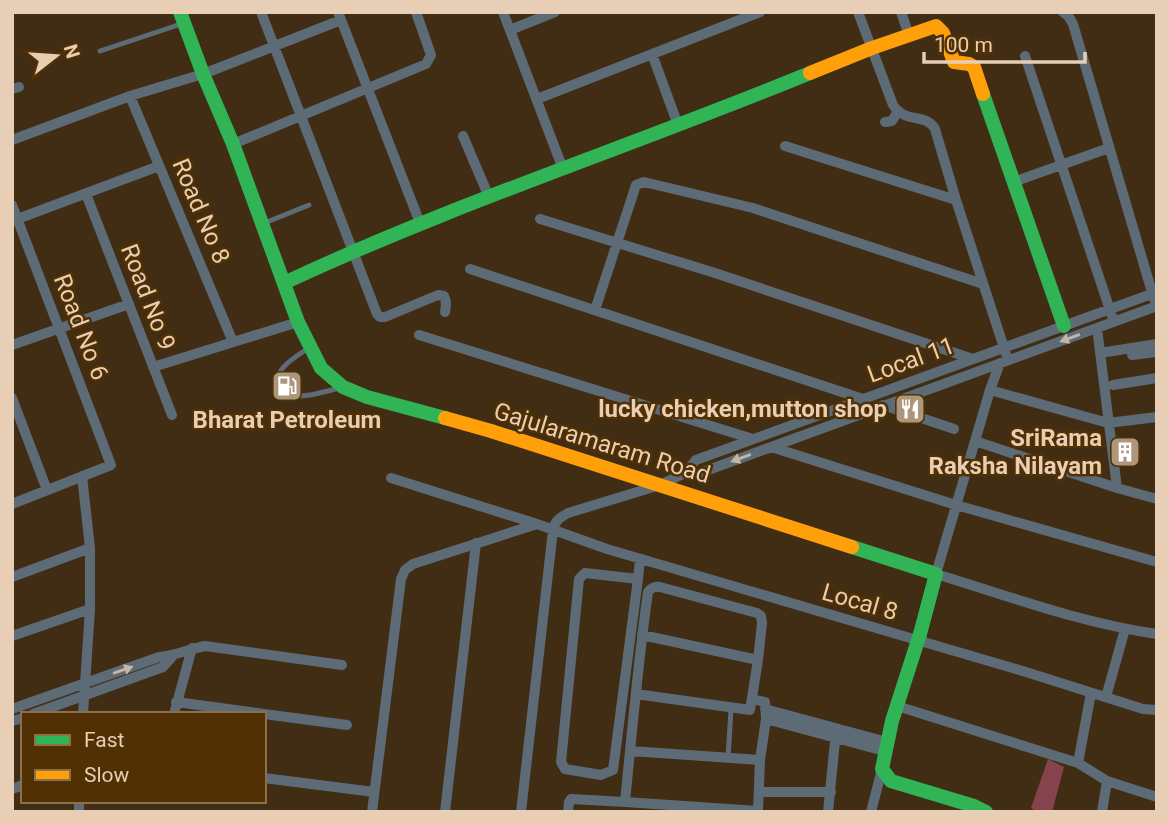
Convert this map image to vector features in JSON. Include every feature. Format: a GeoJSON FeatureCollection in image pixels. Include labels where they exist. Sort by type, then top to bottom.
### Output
{"type":"FeatureCollection","features":[{"type":"Feature","properties":{"kind":"main road","name":"Gajularamaram Road"},"geometry":{"type":"LineString","coordinates":[[182,18],[233,144],[298,322],[321,368],[343,387],[367,397],[491,431],[936,574]]}},
{"type":"Feature","properties":{"kind":"main road"},"geometry":{"type":"LineString","coordinates":[[284,283],[420,223],[747,99],[872,48],[936,26],[943,33],[954,62],[974,66],[1064,326]]}},
{"type":"Feature","properties":{"kind":"main road"},"geometry":{"type":"LineString","coordinates":[[936,574],[885,746],[882,769],[891,781],[986,812]]}},
{"type":"Feature","properties":{"kind":"street"},"geometry":{"type":"LineString","coordinates":[[261,12],[377,314],[385,317],[438,295],[444,296],[446,300],[445,313]]}},
{"type":"Feature","properties":{"kind":"street"},"geometry":{"type":"LineString","coordinates":[[233,144],[426,64],[431,55],[416,12]]}},
{"type":"Feature","properties":{"kind":"street"},"geometry":{"type":"LineString","coordinates":[[503,12],[563,169]]}},
{"type":"Feature","properties":{"kind":"street"},"geometry":{"type":"LineString","coordinates":[[510,30],[555,12]]}},
{"type":"Feature","properties":{"kind":"street"},"geometry":{"type":"LineString","coordinates":[[537,99],[652,54],[730,18],[760,12]]}},
{"type":"Feature","properties":{"kind":"street"},"geometry":{"type":"LineString","coordinates":[[858,12],[893,105],[903,116],[926,120],[932,123],[935,129],[1004,348],[1004,362],[990,390],[936,574],[1125,629],[1157,634]]}},
{"type":"Feature","properties":{"kind":"street"},"geometry":{"type":"LineString","coordinates":[[901,12],[909,35]]}},
{"type":"Feature","properties":{"kind":"street"},"geometry":{"type":"LineString","coordinates":[[1063,12],[1073,24],[1156,307]]}},
{"type":"Feature","properties":{"kind":"street"},"geometry":{"type":"LineString","coordinates":[[12,140],[130,96],[203,74],[339,16],[420,223]]}},
{"type":"Feature","properties":{"kind":"street"},"geometry":{"type":"LineString","coordinates":[[652,54],[678,125]]}},
{"type":"Feature","properties":{"kind":"street"},"geometry":{"type":"LineString","coordinates":[[1025,56],[1114,322]]}},
{"type":"Feature","properties":{"kind":"street","name":"Road No 8"},"geometry":{"type":"LineString","coordinates":[[130,96],[233,342]]}},
{"type":"Feature","properties":{"kind":"street"},"geometry":{"type":"LineString","coordinates":[[884,122],[892,121],[898,111]]}},
{"type":"Feature","properties":{"kind":"street"},"geometry":{"type":"LineString","coordinates":[[463,136],[489,197]]}},
{"type":"Feature","properties":{"kind":"street"},"geometry":{"type":"LineString","coordinates":[[785,146],[956,200]]}},
{"type":"Feature","properties":{"kind":"street"},"geometry":{"type":"LineString","coordinates":[[1013,182],[1109,148]]}},
{"type":"Feature","properties":{"kind":"street"},"geometry":{"type":"LineString","coordinates":[[15,220],[159,166]]}},
{"type":"Feature","properties":{"kind":"street"},"geometry":{"type":"LineString","coordinates":[[595,310],[636,185],[644,182],[753,208],[982,284]]}},
{"type":"Feature","properties":{"kind":"street","name":"Road No 9"},"geometry":{"type":"LineString","coordinates":[[86,194],[172,415]]}},
{"type":"Feature","properties":{"kind":"street","name":"Road No 6"},"geometry":{"type":"LineString","coordinates":[[12,205],[15,220],[111,465],[82,476]]}},
{"type":"Feature","properties":{"kind":"street"},"geometry":{"type":"LineString","coordinates":[[540,219],[715,273],[973,359]]}},
{"type":"Feature","properties":{"kind":"street"},"geometry":{"type":"LineString","coordinates":[[470,269],[863,399]]}},
{"type":"Feature","properties":{"kind":"street","name":"Local 11"},"geometry":{"type":"LineString","coordinates":[[553,530],[555,523],[568,513],[660,485],[685,473],[696,460],[1154,293]]}},
{"type":"Feature","properties":{"kind":"street"},"geometry":{"type":"LineString","coordinates":[[12,345],[129,304]]}},
{"type":"Feature","properties":{"kind":"street","name":"Local 11"},"geometry":{"type":"LineString","coordinates":[[685,473],[700,472],[771,447],[1156,307]]}},
{"type":"Feature","properties":{"kind":"street"},"geometry":{"type":"LineString","coordinates":[[153,367],[298,322]]}},
{"type":"Feature","properties":{"kind":"street"},"geometry":{"type":"LineString","coordinates":[[1097,328],[1105,356],[1108,423],[1117,488]]}},
{"type":"Feature","properties":{"kind":"street"},"geometry":{"type":"LineString","coordinates":[[419,335],[753,439]]}},
{"type":"Feature","properties":{"kind":"street"},"geometry":{"type":"LineString","coordinates":[[1105,356],[1157,344]]}},
{"type":"Feature","properties":{"kind":"street"},"geometry":{"type":"LineString","coordinates":[[1105,356],[1157,352]]}},
{"type":"Feature","properties":{"kind":"street"},"geometry":{"type":"LineString","coordinates":[[1113,385],[1157,378]]}},
{"type":"Feature","properties":{"kind":"street"},"geometry":{"type":"LineString","coordinates":[[900,386],[905,398]]}},
{"type":"Feature","properties":{"kind":"street"},"geometry":{"type":"LineString","coordinates":[[990,390],[1108,423],[1157,417]]}},
{"type":"Feature","properties":{"kind":"street"},"geometry":{"type":"LineString","coordinates":[[12,398],[16,419],[47,489]]}},
{"type":"Feature","properties":{"kind":"street"},"geometry":{"type":"LineString","coordinates":[[883,405],[954,429]]}},
{"type":"Feature","properties":{"kind":"street"},"geometry":{"type":"LineString","coordinates":[[787,427],[792,439]]}},
{"type":"Feature","properties":{"kind":"street"},"geometry":{"type":"LineString","coordinates":[[975,441],[1157,499]]}},
{"type":"Feature","properties":{"kind":"street"},"geometry":{"type":"LineString","coordinates":[[771,447],[956,505],[1157,562]]}},
{"type":"Feature","properties":{"kind":"street"},"geometry":{"type":"LineString","coordinates":[[12,504],[82,476],[90,548],[90,609],[83,712]]}},
{"type":"Feature","properties":{"kind":"street","name":"Local 8"},"geometry":{"type":"LineString","coordinates":[[391,478],[640,559],[1143,709],[1157,710]]}},
{"type":"Feature","properties":{"kind":"street"},"geometry":{"type":"LineString","coordinates":[[372,812],[401,579],[405,570],[412,564],[537,524]]}},
{"type":"Feature","properties":{"kind":"street"},"geometry":{"type":"LineString","coordinates":[[521,812],[553,530]]}},
{"type":"Feature","properties":{"kind":"street"},"geometry":{"type":"LineString","coordinates":[[445,812],[476,544]]}},
{"type":"Feature","properties":{"kind":"street"},"geometry":{"type":"LineString","coordinates":[[12,577],[90,548]]}},
{"type":"Feature","properties":{"kind":"street"},"geometry":{"type":"LineString","coordinates":[[638,579],[585,573],[579,579],[561,762],[565,769],[601,775],[612,770],[638,579],[640,559]]}},
{"type":"Feature","properties":{"kind":"street"},"geometry":{"type":"LineString","coordinates":[[625,802],[642,635],[648,592],[656,586],[761,616],[758,660],[750,710],[636,694]]}},
{"type":"Feature","properties":{"kind":"street"},"geometry":{"type":"LineString","coordinates":[[12,636],[90,609]]}},
{"type":"Feature","properties":{"kind":"street"},"geometry":{"type":"LineString","coordinates":[[1106,698],[1125,629]]}},
{"type":"Feature","properties":{"kind":"street"},"geometry":{"type":"LineString","coordinates":[[642,635],[758,660]]}},
{"type":"Feature","properties":{"kind":"street"},"geometry":{"type":"LineString","coordinates":[[12,709],[159,657],[173,656],[205,646],[342,665]]}},
{"type":"Feature","properties":{"kind":"street"},"geometry":{"type":"LineString","coordinates":[[174,712],[192,649]]}},
{"type":"Feature","properties":{"kind":"street"},"geometry":{"type":"LineString","coordinates":[[38,712],[163,667],[173,656]]}},
{"type":"Feature","properties":{"kind":"street"},"geometry":{"type":"LineString","coordinates":[[1078,763],[1091,693]]}},
{"type":"Feature","properties":{"kind":"street"},"geometry":{"type":"LineString","coordinates":[[568,812],[571,799],[758,812],[760,760],[766,714],[765,702],[752,699]]}},
{"type":"Feature","properties":{"kind":"street"},"geometry":{"type":"LineString","coordinates":[[176,702],[249,712]]}},
{"type":"Feature","properties":{"kind":"street"},"geometry":{"type":"LineString","coordinates":[[897,706],[1078,763],[1107,781],[1157,797]]}},
{"type":"Feature","properties":{"kind":"street"},"geometry":{"type":"LineString","coordinates":[[266,714],[346,725]]}},
{"type":"Feature","properties":{"kind":"street"},"geometry":{"type":"LineString","coordinates":[[766,714],[885,746]]}},
{"type":"Feature","properties":{"kind":"street"},"geometry":{"type":"LineString","coordinates":[[828,812],[835,733]]}},
{"type":"Feature","properties":{"kind":"street"},"geometry":{"type":"LineString","coordinates":[[631,751],[760,760]]}},
{"type":"Feature","properties":{"kind":"street"},"geometry":{"type":"LineString","coordinates":[[871,812],[882,769]]}},
{"type":"Feature","properties":{"kind":"street"},"geometry":{"type":"LineString","coordinates":[[266,778],[374,792]]}},
{"type":"Feature","properties":{"kind":"street"},"geometry":{"type":"LineString","coordinates":[[1102,812],[1107,781]]}},
{"type":"Feature","properties":{"kind":"street"},"geometry":{"type":"LineString","coordinates":[[760,792],[831,792]]}},
{"type":"Feature","properties":{"kind":"lane"},"geometry":{"type":"LineString","coordinates":[[100,51],[182,18]]}},
{"type":"Feature","properties":{"kind":"lane"},"geometry":{"type":"LineString","coordinates":[[262,224],[309,205]]}},
{"type":"Feature","properties":{"kind":"lane"},"geometry":{"type":"LineString","coordinates":[[310,346],[279,373],[278,383],[283,391],[291,396],[310,395],[343,387]]}},
{"type":"Feature","properties":{"kind":"lane"},"geometry":{"type":"LineString","coordinates":[[727,758],[731,709]]}},
{"type":"Feature","properties":{"kind":"shaded area"},"geometry":{"type":"Polygon","coordinates":[[[1048,759],[1064,767],[1052,812],[1037,812],[1031,808],[1048,759]]]}},
{"type":"Feature","properties":{"kind":"traffic: fast"},"geometry":{"type":"LineString","coordinates":[[180,12],[233,144],[298,322],[321,368],[343,387],[367,397],[445,418]]}},
{"type":"Feature","properties":{"kind":"traffic: fast"},"geometry":{"type":"LineString","coordinates":[[284,283],[479,200],[810,73]]}},
{"type":"Feature","properties":{"kind":"traffic: fast"},"geometry":{"type":"LineString","coordinates":[[983,94],[1064,326]]}},
{"type":"Feature","properties":{"kind":"traffic: fast"},"geometry":{"type":"LineString","coordinates":[[852,547],[936,574],[892,721],[882,769],[891,781],[986,812]]}},
{"type":"Feature","properties":{"kind":"traffic: slow"},"geometry":{"type":"LineString","coordinates":[[810,73],[936,26],[943,33],[954,62],[974,67],[983,94]]}},
{"type":"Feature","properties":{"kind":"traffic: slow"},"geometry":{"type":"LineString","coordinates":[[445,418],[852,547]]}},
{"type":"Feature","properties":{"kind":"place","name":"Bharat Petroleum"},"geometry":{"type":"Point","coordinates":[287,386]}},
{"type":"Feature","properties":{"kind":"place","name":"lucky chicken,mutton shop"},"geometry":{"type":"Point","coordinates":[910,409]}},
{"type":"Feature","properties":{"kind":"place","name":"SriRama Raksha Nilayam"},"geometry":{"type":"Point","coordinates":[1125,452]}}]}
